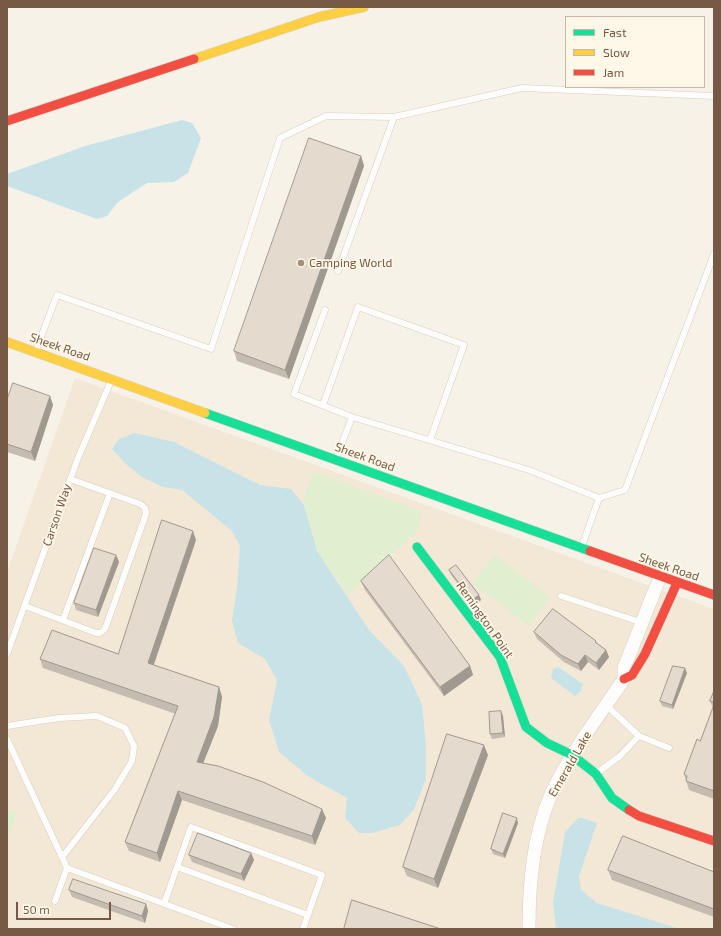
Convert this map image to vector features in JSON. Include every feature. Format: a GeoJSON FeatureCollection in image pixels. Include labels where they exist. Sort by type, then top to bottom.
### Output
{"type":"FeatureCollection","features":[{"type":"Feature","properties":{"kind":"main road"},"geometry":{"type":"LineString","coordinates":[[7,121],[319,17],[364,7]]}},
{"type":"Feature","properties":{"kind":"main road","name":"Sheek Road"},"geometry":{"type":"LineString","coordinates":[[7,342],[112,378],[581,549],[714,595]]}},
{"type":"Feature","properties":{"kind":"main road","name":"Remington Point"},"geometry":{"type":"LineString","coordinates":[[417,547],[500,658],[526,727],[546,743],[572,755],[596,774],[612,798],[640,816],[714,841]]}},
{"type":"Feature","properties":{"kind":"main road","name":"Emerald Lake"},"geometry":{"type":"LineString","coordinates":[[624,679],[632,675],[658,628],[677,583]]}},
{"type":"Feature","properties":{"kind":"street","name":"Emerald Lake"},"geometry":{"type":"LineString","coordinates":[[529,929],[532,864],[539,830],[552,793],[572,755],[624,679],[624,668],[644,623],[660,577]]}},
{"type":"Feature","properties":{"kind":"lane"},"geometry":{"type":"LineString","coordinates":[[35,352],[57,295],[211,349],[280,138],[326,116],[394,117],[522,88],[714,96]]}},
{"type":"Feature","properties":{"kind":"lane"},"geometry":{"type":"LineString","coordinates":[[338,271],[394,117]]}},
{"type":"Feature","properties":{"kind":"lane"},"geometry":{"type":"LineString","coordinates":[[325,310],[294,394],[352,416],[529,470],[599,498],[625,490],[714,254]]}},
{"type":"Feature","properties":{"kind":"lane"},"geometry":{"type":"LineString","coordinates":[[322,405],[358,307],[464,345],[430,440]]}},
{"type":"Feature","properties":{"kind":"lane","name":"Carson Way"},"geometry":{"type":"LineString","coordinates":[[7,654],[70,479],[112,378]]}},
{"type":"Feature","properties":{"kind":"lane"},"geometry":{"type":"LineString","coordinates":[[336,459],[352,416]]}},
{"type":"Feature","properties":{"kind":"lane"},"geometry":{"type":"LineString","coordinates":[[25,606],[96,633],[100,633],[105,629],[146,514],[145,508],[140,504],[70,479]]}},
{"type":"Feature","properties":{"kind":"lane"},"geometry":{"type":"LineString","coordinates":[[63,620],[110,494]]}},
{"type":"Feature","properties":{"kind":"lane"},"geometry":{"type":"LineString","coordinates":[[581,549],[599,498]]}},
{"type":"Feature","properties":{"kind":"lane"},"geometry":{"type":"LineString","coordinates":[[561,596],[658,628]]}},
{"type":"Feature","properties":{"kind":"lane"},"geometry":{"type":"LineString","coordinates":[[606,705],[639,736],[669,748]]}},
{"type":"Feature","properties":{"kind":"lane"},"geometry":{"type":"LineString","coordinates":[[7,726],[59,718],[97,716],[125,728],[134,746],[132,761],[115,789],[62,856]]}},
{"type":"Feature","properties":{"kind":"lane"},"geometry":{"type":"LineString","coordinates":[[596,774],[620,756],[639,736]]}},
{"type":"Feature","properties":{"kind":"lane"},"geometry":{"type":"LineString","coordinates":[[7,739],[67,868],[55,901]]}},
{"type":"Feature","properties":{"kind":"lane"},"geometry":{"type":"LineString","coordinates":[[164,904],[192,827],[322,874],[303,929]]}},
{"type":"Feature","properties":{"kind":"lane"},"geometry":{"type":"LineString","coordinates":[[177,867],[308,915]]}},
{"type":"Feature","properties":{"kind":"lane"},"geometry":{"type":"LineString","coordinates":[[67,868],[233,929]]}},
{"type":"Feature","properties":{"kind":"shaded area"},"geometry":{"type":"Polygon","coordinates":[[[75,378],[714,609],[714,929],[7,929],[7,572],[75,378]]]}},
{"type":"Feature","properties":{"kind":"green space"},"geometry":{"type":"Polygon","coordinates":[[[314,472],[423,512],[416,532],[348,595],[317,550],[303,499],[314,472]]]}},
{"type":"Feature","properties":{"kind":"green space"},"geometry":{"type":"Polygon","coordinates":[[[495,555],[550,597],[529,626],[472,583],[495,555]]]}},
{"type":"Feature","properties":{"kind":"green space"},"geometry":{"type":"Polygon","coordinates":[[[7,810],[17,813],[7,841],[7,810]]]}},
{"type":"Feature","properties":{"kind":"water"},"geometry":{"type":"Polygon","coordinates":[[[182,120],[192,123],[201,138],[188,173],[174,182],[147,183],[118,202],[107,216],[97,219],[7,186],[7,174],[85,146],[182,120]]]}},
{"type":"Feature","properties":{"kind":"water"},"geometry":{"type":"Polygon","coordinates":[[[134,433],[174,442],[260,485],[291,489],[304,505],[317,551],[369,630],[404,666],[422,704],[426,745],[426,779],[414,809],[400,825],[372,833],[359,833],[345,818],[347,798],[309,777],[279,752],[269,720],[277,680],[265,659],[238,643],[232,621],[237,588],[240,546],[232,531],[182,490],[163,487],[142,477],[126,464],[112,449],[119,439],[134,433]]]}},
{"type":"Feature","properties":{"kind":"water"},"geometry":{"type":"Polygon","coordinates":[[[558,667],[583,684],[581,688],[582,690],[575,696],[551,678],[553,669],[558,667]]]}},
{"type":"Feature","properties":{"kind":"water"},"geometry":{"type":"Polygon","coordinates":[[[578,818],[583,818],[597,823],[579,876],[581,890],[597,903],[680,929],[556,929],[553,903],[565,832],[578,818]]]}},
{"type":"Feature","properties":{"kind":"building","name":"Camping World"},"geometry":{"type":"Polygon","coordinates":[[[309,138],[361,156],[285,370],[234,351],[309,138]]]}},
{"type":"Feature","properties":{"kind":"building"},"geometry":{"type":"Polygon","coordinates":[[[13,383],[50,396],[31,452],[7,444],[7,400],[13,383]]]}},
{"type":"Feature","properties":{"kind":"building"},"geometry":{"type":"Polygon","coordinates":[[[162,520],[193,531],[148,663],[219,687],[214,717],[197,762],[218,766],[263,782],[322,809],[312,836],[178,791],[157,853],[125,842],[178,706],[40,659],[52,630],[118,654],[162,520]]]}},
{"type":"Feature","properties":{"kind":"building"},"geometry":{"type":"Polygon","coordinates":[[[94,548],[116,555],[96,610],[74,603],[94,548]]]}},
{"type":"Feature","properties":{"kind":"building"},"geometry":{"type":"Polygon","coordinates":[[[389,555],[470,666],[440,687],[361,581],[389,555]]]}},
{"type":"Feature","properties":{"kind":"building"},"geometry":{"type":"Polygon","coordinates":[[[456,565],[479,595],[472,600],[449,570],[456,565]]]}},
{"type":"Feature","properties":{"kind":"building"},"geometry":{"type":"Polygon","coordinates":[[[553,609],[606,650],[596,663],[585,655],[578,664],[561,655],[534,632],[553,609]]]}},
{"type":"Feature","properties":{"kind":"building"},"geometry":{"type":"Polygon","coordinates":[[[673,666],[685,668],[672,705],[660,701],[673,666]]]}},
{"type":"Feature","properties":{"kind":"building"},"geometry":{"type":"Polygon","coordinates":[[[714,691],[714,702],[710,701],[714,691]]]}},
{"type":"Feature","properties":{"kind":"building"},"geometry":{"type":"Polygon","coordinates":[[[714,705],[714,791],[686,781],[687,776],[684,774],[697,739],[700,741],[714,705]]]}},
{"type":"Feature","properties":{"kind":"building"},"geometry":{"type":"Polygon","coordinates":[[[501,711],[503,733],[490,734],[489,712],[501,711]]]}},
{"type":"Feature","properties":{"kind":"building"},"geometry":{"type":"Polygon","coordinates":[[[447,734],[484,745],[434,879],[403,867],[447,734]]]}},
{"type":"Feature","properties":{"kind":"building"},"geometry":{"type":"Polygon","coordinates":[[[503,813],[517,818],[503,854],[491,849],[503,813]]]}},
{"type":"Feature","properties":{"kind":"building"},"geometry":{"type":"Polygon","coordinates":[[[198,833],[251,853],[241,874],[189,855],[198,833]]]}},
{"type":"Feature","properties":{"kind":"building"},"geometry":{"type":"Polygon","coordinates":[[[623,836],[714,872],[714,909],[608,870],[623,836]]]}},
{"type":"Feature","properties":{"kind":"building"},"geometry":{"type":"Polygon","coordinates":[[[73,879],[146,904],[142,916],[69,890],[73,879]]]}},
{"type":"Feature","properties":{"kind":"building"},"geometry":{"type":"Polygon","coordinates":[[[352,900],[441,929],[344,929],[352,900]]]}},
{"type":"Feature","properties":{"kind":"traffic: fast"},"geometry":{"type":"LineString","coordinates":[[205,413],[590,551]]}},
{"type":"Feature","properties":{"kind":"traffic: fast"},"geometry":{"type":"LineString","coordinates":[[417,547],[500,657],[526,727],[547,743],[572,755],[596,774],[612,798],[629,810]]}},
{"type":"Feature","properties":{"kind":"traffic: slow"},"geometry":{"type":"LineString","coordinates":[[194,59],[319,17],[364,7]]}},
{"type":"Feature","properties":{"kind":"traffic: slow"},"geometry":{"type":"LineString","coordinates":[[7,342],[205,413]]}},
{"type":"Feature","properties":{"kind":"traffic: jam"},"geometry":{"type":"LineString","coordinates":[[7,121],[194,59]]}},
{"type":"Feature","properties":{"kind":"traffic: jam"},"geometry":{"type":"LineString","coordinates":[[590,551],[714,595]]}},
{"type":"Feature","properties":{"kind":"traffic: jam"},"geometry":{"type":"LineString","coordinates":[[624,679],[632,675],[645,654],[677,583]]}},
{"type":"Feature","properties":{"kind":"traffic: jam"},"geometry":{"type":"LineString","coordinates":[[629,810],[639,816],[714,841]]}},
{"type":"Feature","properties":{"kind":"place","name":"Camping World"},"geometry":{"type":"Point","coordinates":[301,263]}}]}
